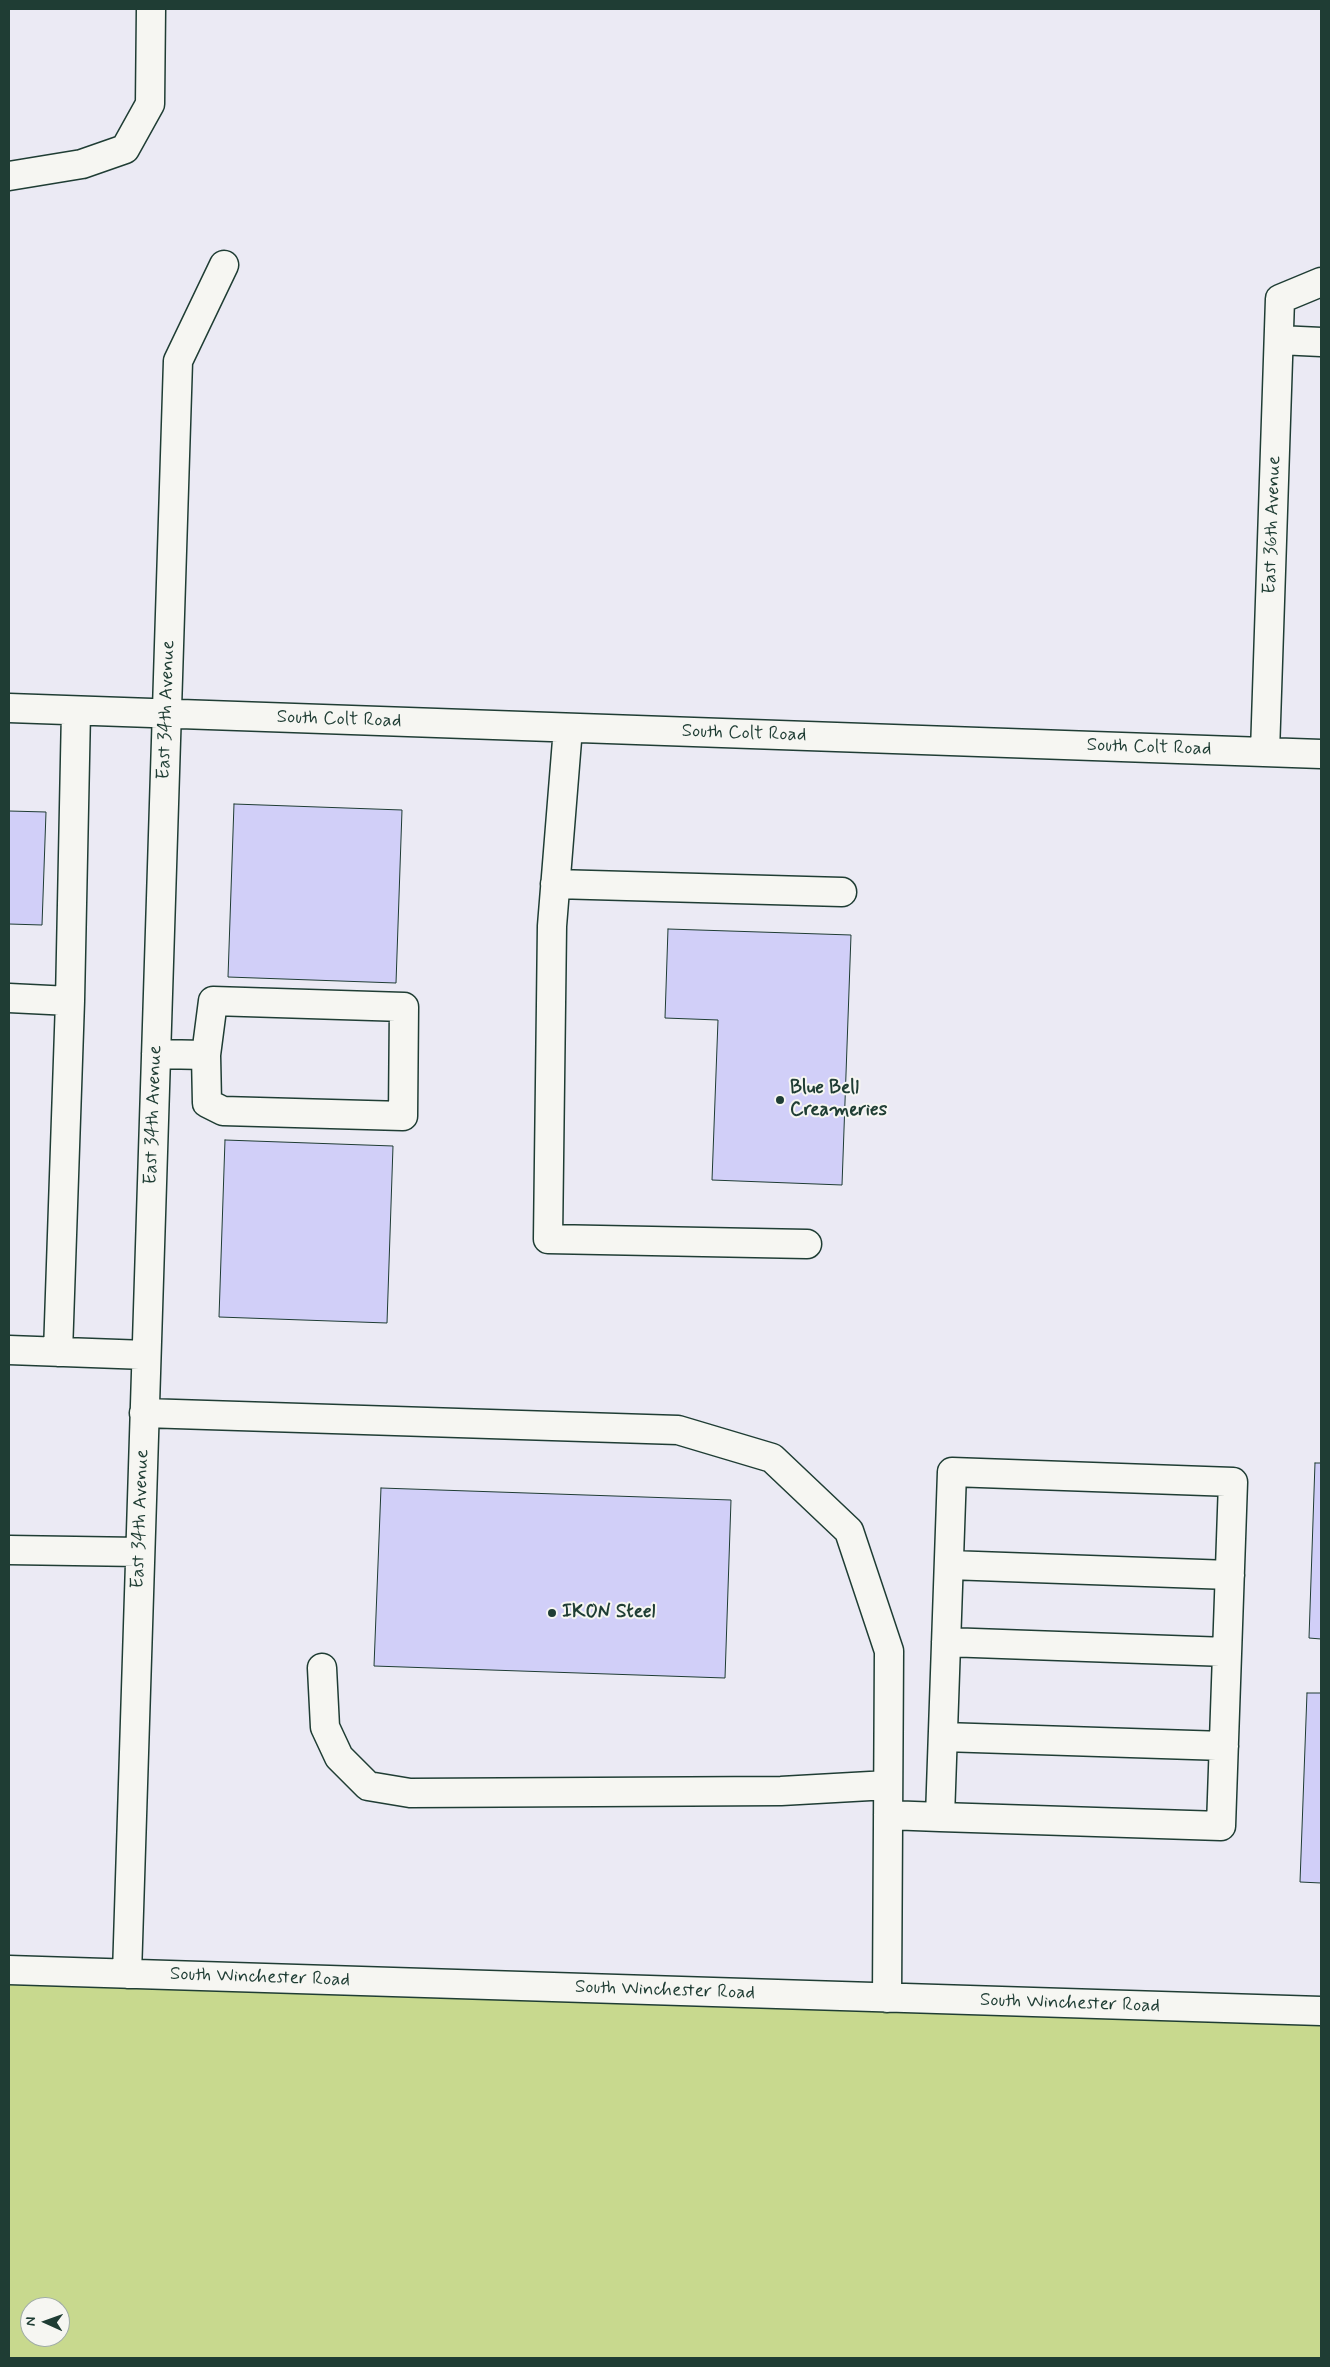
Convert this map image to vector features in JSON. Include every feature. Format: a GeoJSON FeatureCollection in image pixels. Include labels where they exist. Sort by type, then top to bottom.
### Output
{"type":"FeatureCollection","features":[{"type":"Feature","properties":{"kind":"street"},"geometry":{"type":"LineString","coordinates":[[9,176],[82,164],[124,149],[150,104],[151,9]]}},
{"type":"Feature","properties":{"kind":"street","name":"East 34th Avenue"},"geometry":{"type":"LineString","coordinates":[[127,1974],[178,361],[224,265]]}},
{"type":"Feature","properties":{"kind":"street","name":"East 36th Avenue"},"geometry":{"type":"LineString","coordinates":[[1265,752],[1280,298],[1321,282]]}},
{"type":"Feature","properties":{"kind":"street"},"geometry":{"type":"LineString","coordinates":[[1279,340],[1321,342]]}},
{"type":"Feature","properties":{"kind":"street","name":"South Colt Road"},"geometry":{"type":"LineString","coordinates":[[9,708],[1321,754]]}},
{"type":"Feature","properties":{"kind":"street"},"geometry":{"type":"LineString","coordinates":[[58,1352],[70,1001],[76,711]]}},
{"type":"Feature","properties":{"kind":"street"},"geometry":{"type":"LineString","coordinates":[[568,728],[552,926],[548,1239],[807,1244]]}},
{"type":"Feature","properties":{"kind":"street"},"geometry":{"type":"LineString","coordinates":[[555,884],[842,892]]}},
{"type":"Feature","properties":{"kind":"street"},"geometry":{"type":"LineString","coordinates":[[9,998],[70,1001]]}},
{"type":"Feature","properties":{"kind":"street"},"geometry":{"type":"LineString","coordinates":[[213,1001],[404,1007],[403,1116],[224,1111],[207,1102],[206,1055],[213,1001]]}},
{"type":"Feature","properties":{"kind":"street"},"geometry":{"type":"LineString","coordinates":[[156,1054],[206,1055]]}},
{"type":"Feature","properties":{"kind":"street"},"geometry":{"type":"LineString","coordinates":[[9,1350],[146,1355]]}},
{"type":"Feature","properties":{"kind":"street"},"geometry":{"type":"LineString","coordinates":[[144,1413],[678,1430],[772,1458],[849,1531],[889,1651],[887,1998]]}},
{"type":"Feature","properties":{"kind":"street"},"geometry":{"type":"LineString","coordinates":[[888,1815],[940,1817],[1221,1826],[1233,1482],[952,1472],[940,1817]]}},
{"type":"Feature","properties":{"kind":"street"},"geometry":{"type":"LineString","coordinates":[[9,1550],[140,1552]]}},
{"type":"Feature","properties":{"kind":"street"},"geometry":{"type":"LineString","coordinates":[[949,1565],[1230,1575]]}},
{"type":"Feature","properties":{"kind":"street"},"geometry":{"type":"LineString","coordinates":[[946,1642],[1228,1652]]}},
{"type":"Feature","properties":{"kind":"street"},"geometry":{"type":"LineString","coordinates":[[322,1668],[326,1728],[338,1757],[368,1786],[410,1793],[781,1791],[888,1785]]}},
{"type":"Feature","properties":{"kind":"street"},"geometry":{"type":"LineString","coordinates":[[943,1737],[1224,1746]]}},
{"type":"Feature","properties":{"kind":"street","name":"South Winchester Road"},"geometry":{"type":"LineString","coordinates":[[9,1970],[1321,2011]]}},
{"type":"Feature","properties":{"kind":"shaded area"},"geometry":{"type":"Polygon","coordinates":[[[9,9],[1321,9],[1321,2008],[9,1977],[9,9]]]}},
{"type":"Feature","properties":{"kind":"green space"},"geometry":{"type":"Polygon","coordinates":[[[9,1982],[1321,2019],[1321,2358],[9,2358],[9,1982]]]}},
{"type":"Feature","properties":{"kind":"building"},"geometry":{"type":"Polygon","coordinates":[[[234,804],[402,810],[396,983],[228,977],[234,804]]]}},
{"type":"Feature","properties":{"kind":"building"},"geometry":{"type":"Polygon","coordinates":[[[9,811],[46,812],[42,925],[9,924],[9,811]]]}},
{"type":"Feature","properties":{"kind":"building","name":"Blue Bell Creameries"},"geometry":{"type":"Polygon","coordinates":[[[668,929],[851,935],[842,1185],[712,1180],[718,1020],[665,1018],[668,929]]]}},
{"type":"Feature","properties":{"kind":"building"},"geometry":{"type":"Polygon","coordinates":[[[225,1140],[393,1146],[387,1323],[219,1317],[225,1140]]]}},
{"type":"Feature","properties":{"kind":"building"},"geometry":{"type":"Polygon","coordinates":[[[1315,1463],[1321,1463],[1321,1639],[1309,1638],[1315,1463]]]}},
{"type":"Feature","properties":{"kind":"building","name":"IKON Steel"},"geometry":{"type":"Polygon","coordinates":[[[381,1488],[731,1500],[725,1678],[374,1666],[381,1488]]]}},
{"type":"Feature","properties":{"kind":"building"},"geometry":{"type":"Polygon","coordinates":[[[1307,1693],[1321,1693],[1321,1883],[1300,1882],[1307,1693]]]}},
{"type":"Feature","properties":{"kind":"place","name":"Blue Bell Creameries"},"geometry":{"type":"Point","coordinates":[780,1100]}},
{"type":"Feature","properties":{"kind":"place","name":"IKON Steel"},"geometry":{"type":"Point","coordinates":[552,1613]}}]}
